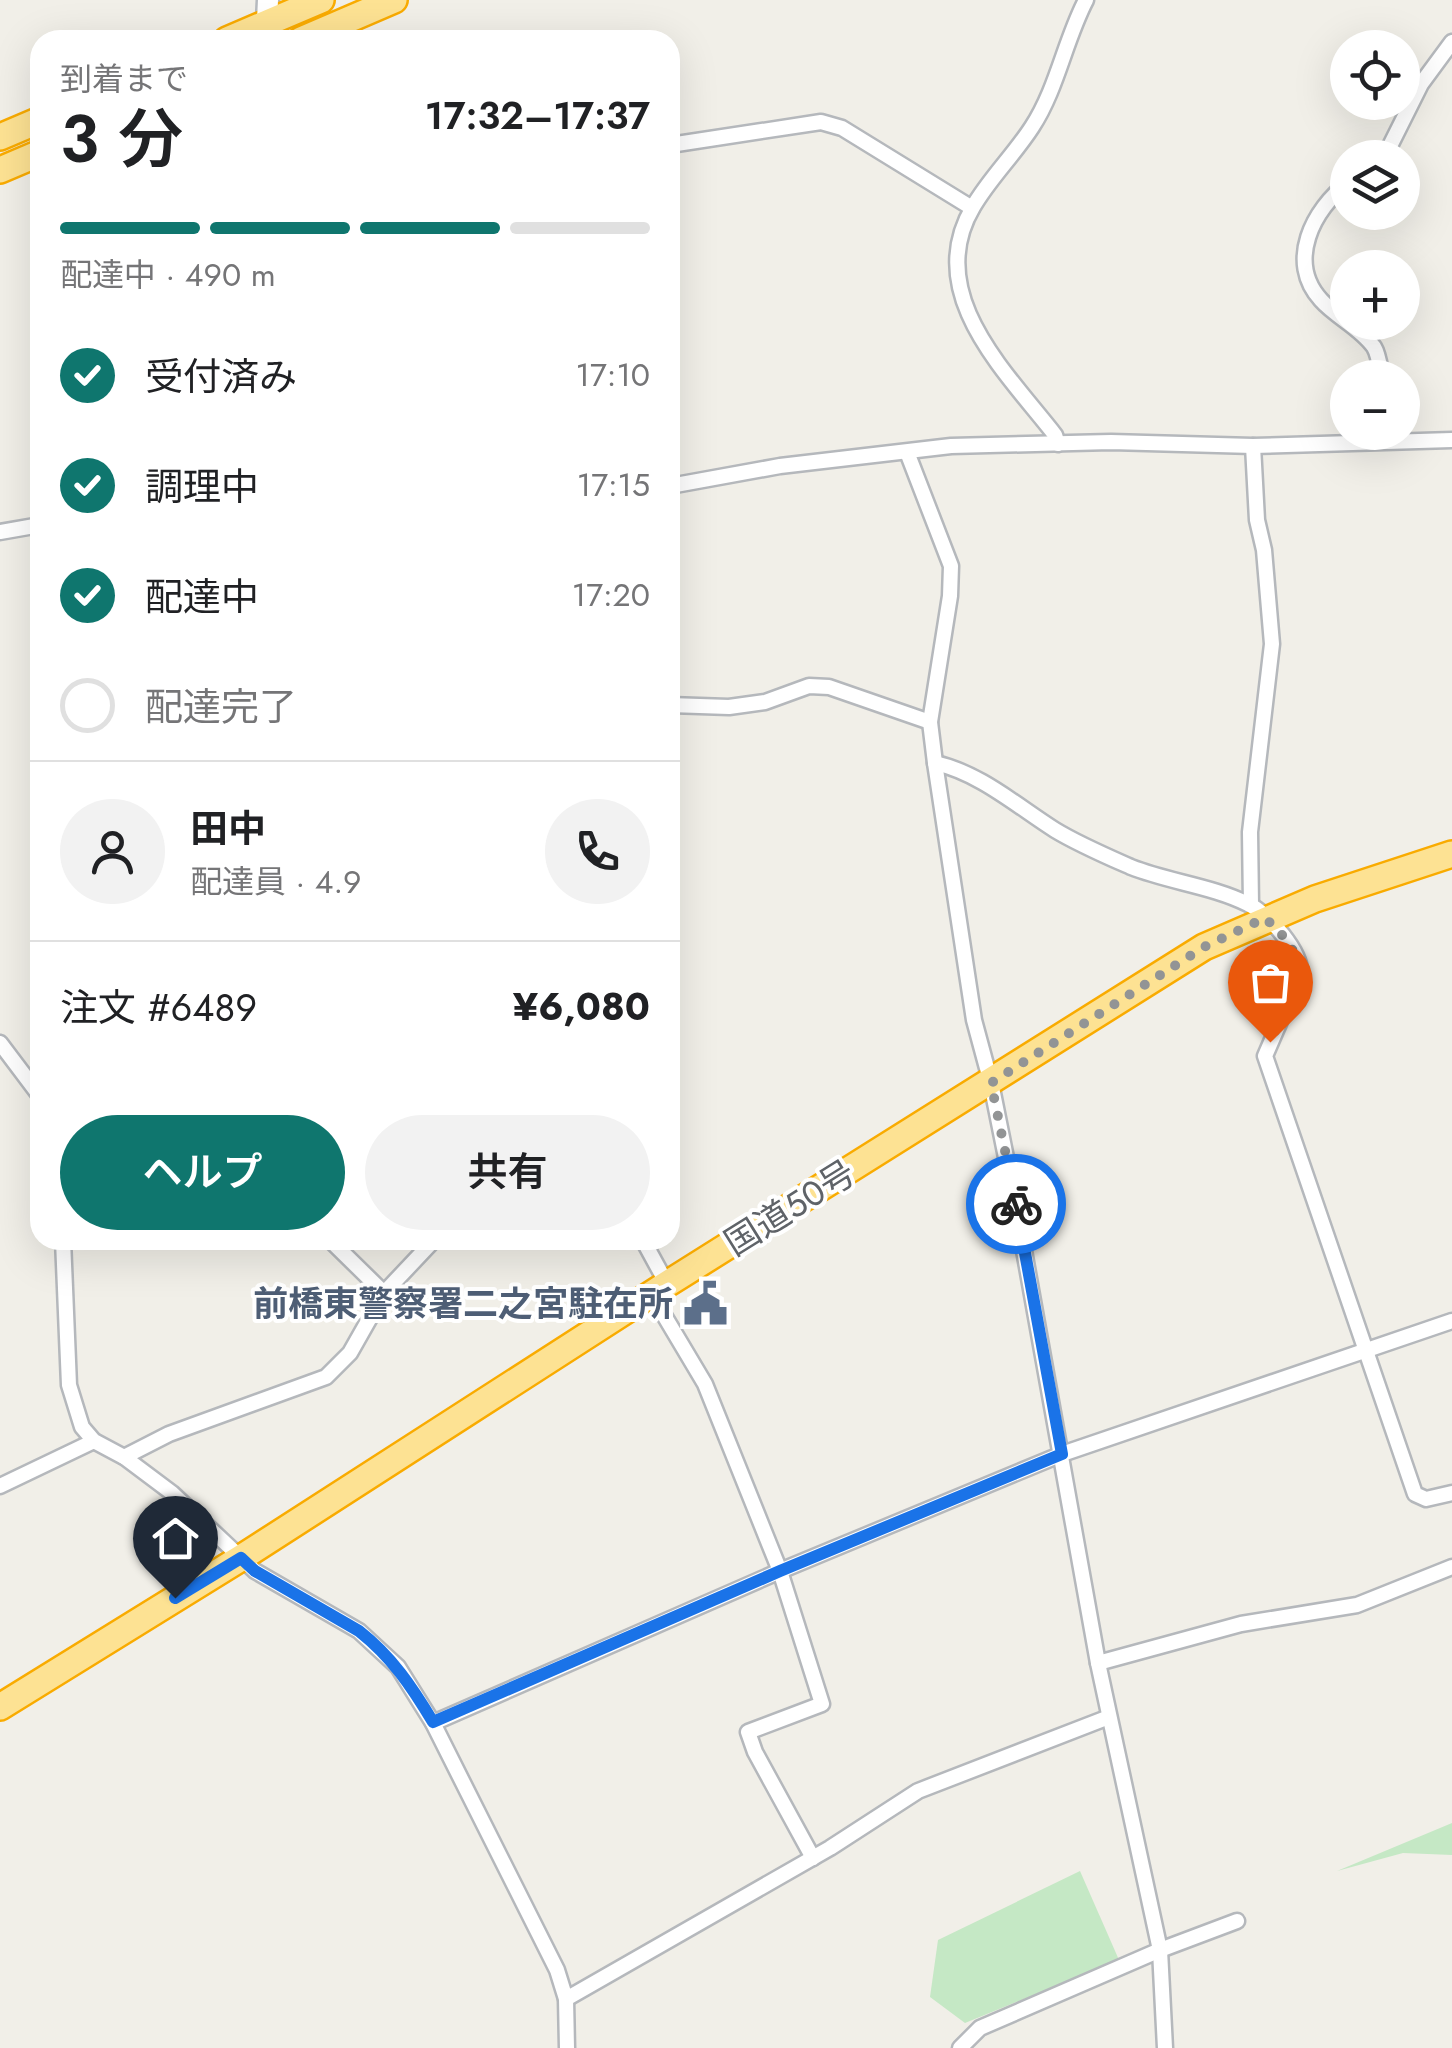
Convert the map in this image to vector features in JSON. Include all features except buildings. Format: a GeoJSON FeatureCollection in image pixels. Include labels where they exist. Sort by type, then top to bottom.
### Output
{"type":"FeatureCollection","features":[{"type":"Feature","properties":{"kind":"highway"},"geometry":{"type":"LineString","coordinates":[[267,21],[321,0]]}},
{"type":"Feature","properties":{"kind":"highway"},"geometry":{"type":"LineString","coordinates":[[324,30],[394,0]]}},
{"type":"Feature","properties":{"kind":"highway"},"geometry":{"type":"LineString","coordinates":[[0,137],[30,124]]}},
{"type":"Feature","properties":{"kind":"highway"},"geometry":{"type":"LineString","coordinates":[[0,170],[30,157]]}},
{"type":"Feature","properties":{"kind":"highway","name":"国道50号"},"geometry":{"type":"LineString","coordinates":[[0,1707],[1258,911],[1314,898],[1452,854]]}},
{"type":"Feature","properties":{"kind":"street"},"geometry":{"type":"LineString","coordinates":[[1058,444],[977,336],[969,320],[957,267],[958,249],[972,208],[1034,124],[1086,0]]}},
{"type":"Feature","properties":{"kind":"street"},"geometry":{"type":"LineString","coordinates":[[1393,140],[1416,93],[1452,42]]}},
{"type":"Feature","properties":{"kind":"street"},"geometry":{"type":"LineString","coordinates":[[680,143],[821,122],[842,128],[972,208]]}},
{"type":"Feature","properties":{"kind":"street"},"geometry":{"type":"LineString","coordinates":[[1330,199],[1310,228],[1304,255],[1308,273],[1318,296],[1377,351],[1379,360]]}},
{"type":"Feature","properties":{"kind":"street"},"geometry":{"type":"LineString","coordinates":[[1420,439],[1452,440]]}},
{"type":"Feature","properties":{"kind":"street"},"geometry":{"type":"LineString","coordinates":[[680,484],[780,466],[951,446],[1253,446],[1330,442]]}},
{"type":"Feature","properties":{"kind":"street"},"geometry":{"type":"LineString","coordinates":[[1253,446],[1257,520],[1264,550],[1272,644],[1250,832],[1258,911]]}},
{"type":"Feature","properties":{"kind":"street"},"geometry":{"type":"LineString","coordinates":[[907,452],[951,566],[950,596],[930,722],[974,1020],[991,1083],[1098,1663],[1160,1950],[1165,2048]]}},
{"type":"Feature","properties":{"kind":"street"},"geometry":{"type":"LineString","coordinates":[[0,532],[30,527]]}},
{"type":"Feature","properties":{"kind":"street"},"geometry":{"type":"LineString","coordinates":[[680,705],[729,707],[765,702],[809,686],[829,687],[930,722]]}},
{"type":"Feature","properties":{"kind":"street"},"geometry":{"type":"LineString","coordinates":[[936,763],[992,788],[1060,832],[1132,867],[1258,911],[1280,932],[1302,964],[1266,1056],[1415,1494],[1426,1498],[1452,1493]]}},
{"type":"Feature","properties":{"kind":"street"},"geometry":{"type":"LineString","coordinates":[[0,1044],[30,1083]]}},
{"type":"Feature","properties":{"kind":"street"},"geometry":{"type":"LineString","coordinates":[[63,1250],[69,1385],[82,1426],[94,1441],[124,1457],[172,1493],[255,1571],[359,1631],[398,1667],[433,1722],[557,1970],[566,2000],[567,2048]]}},
{"type":"Feature","properties":{"kind":"street"},"geometry":{"type":"LineString","coordinates":[[340,1250],[384,1293]]}},
{"type":"Feature","properties":{"kind":"street"},"geometry":{"type":"LineString","coordinates":[[124,1457],[169,1434],[326,1377],[350,1353],[384,1293],[425,1250]]}},
{"type":"Feature","properties":{"kind":"street"},"geometry":{"type":"LineString","coordinates":[[647,1250],[659,1289],[705,1384],[780,1571],[822,1704],[748,1732],[812,1858]]}},
{"type":"Feature","properties":{"kind":"street"},"geometry":{"type":"LineString","coordinates":[[433,1722],[1062,1454],[1452,1321]]}},
{"type":"Feature","properties":{"kind":"street"},"geometry":{"type":"LineString","coordinates":[[0,1486],[94,1441]]}},
{"type":"Feature","properties":{"kind":"street"},"geometry":{"type":"LineString","coordinates":[[1098,1663],[1242,1624],[1358,1605],[1452,1567]]}},
{"type":"Feature","properties":{"kind":"street"},"geometry":{"type":"LineString","coordinates":[[566,2000],[812,1858],[918,1791],[1109,1717]]}},
{"type":"Feature","properties":{"kind":"street"},"geometry":{"type":"LineString","coordinates":[[960,2048],[980,2028],[1160,1950],[1238,1921]]}},
{"type":"Feature","properties":{"kind":"green space"},"geometry":{"type":"Polygon","coordinates":[[[1452,1823],[1452,1855],[1403,1853],[1337,1871],[1452,1823]]]}},
{"type":"Feature","properties":{"kind":"green space"},"geometry":{"type":"Polygon","coordinates":[[[1080,1871],[1119,1960],[965,2023],[930,1997],[938,1940],[1080,1871]]]}},
{"type":"Feature","properties":{"kind":"way so far"},"geometry":{"type":"LineString","coordinates":[[1016,1204],[991,1083],[1204,947],[1265,918],[1302,964],[1270,1042]]}},
{"type":"Feature","properties":{"kind":"place","name":"前橋東警察署二之宮駐在所"},"geometry":{"type":"Point","coordinates":[706,1304]}},
{"type":"Feature","properties":{"kind":"route"},"geometry":{"type":"LineString","coordinates":[[175,1598],[241,1558],[255,1571],[374,1642],[398,1667],[433,1722],[1062,1454],[1016,1204]]}}]}
